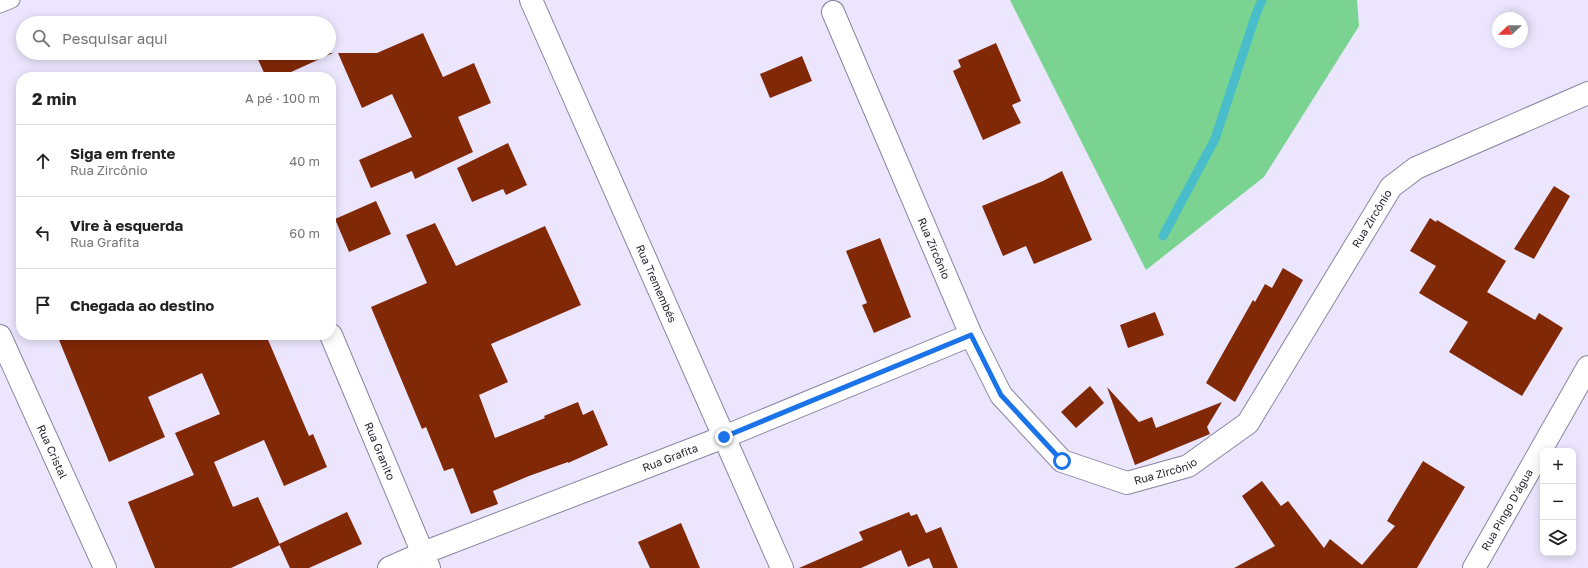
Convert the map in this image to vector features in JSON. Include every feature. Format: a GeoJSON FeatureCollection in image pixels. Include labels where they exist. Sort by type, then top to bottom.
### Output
{"type":"FeatureCollection","features":[{"type":"Feature","properties":{"kind":"street","name":"Rua Tremembés"},"geometry":{"type":"LineString","coordinates":[[531,0],[782,568]]}},
{"type":"Feature","properties":{"kind":"street","name":"Rua Zircônio"},"geometry":{"type":"LineString","coordinates":[[833,12],[971,335],[1001,395],[1062,461],[1127,483],[1188,466],[1248,423],[1390,187],[1416,168],[1588,93]]}},
{"type":"Feature","properties":{"kind":"street","name":"Rua Grafita"},"geometry":{"type":"LineString","coordinates":[[390,568],[426,561],[971,335]]}},
{"type":"Feature","properties":{"kind":"street","name":"Rua Cristal"},"geometry":{"type":"LineString","coordinates":[[0,336],[105,568]]}},
{"type":"Feature","properties":{"kind":"street","name":"Rua Granito"},"geometry":{"type":"LineString","coordinates":[[333,340],[426,561]]}},
{"type":"Feature","properties":{"kind":"street","name":"Rua Pingo D'água"},"geometry":{"type":"LineString","coordinates":[[1474,568],[1588,367]]}},
{"type":"Feature","properties":{"kind":"lane"},"geometry":{"type":"LineString","coordinates":[[0,5],[12,0]]}},
{"type":"Feature","properties":{"kind":"green space"},"geometry":{"type":"Polygon","coordinates":[[[1010,0],[1357,0],[1359,26],[1264,177],[1146,270],[1010,0]]]}},
{"type":"Feature","properties":{"kind":"building"},"geometry":{"type":"Polygon","coordinates":[[[423,33],[443,77],[474,63],[491,103],[458,117],[473,152],[415,179],[412,171],[371,188],[359,160],[412,137],[392,94],[362,108],[338,53],[377,53],[423,33]]]}},
{"type":"Feature","properties":{"kind":"building"},"geometry":{"type":"Polygon","coordinates":[[[996,43],[1021,101],[1012,105],[1021,123],[983,140],[953,71],[961,67],[958,60],[996,43]]]}},
{"type":"Feature","properties":{"kind":"building"},"geometry":{"type":"Polygon","coordinates":[[[802,56],[812,81],[770,98],[760,74],[802,56]]]}},
{"type":"Feature","properties":{"kind":"building"},"geometry":{"type":"Polygon","coordinates":[[[258,60],[318,60],[291,72],[264,72],[258,60]]]}},
{"type":"Feature","properties":{"kind":"building"},"geometry":{"type":"Polygon","coordinates":[[[508,143],[527,185],[506,195],[503,189],[472,202],[457,168],[508,143]]]}},
{"type":"Feature","properties":{"kind":"building"},"geometry":{"type":"Polygon","coordinates":[[[1062,171],[1092,240],[1034,264],[1026,246],[1003,256],[982,206],[1043,181],[1062,171]]]}},
{"type":"Feature","properties":{"kind":"building"},"geometry":{"type":"Polygon","coordinates":[[[1554,186],[1570,196],[1534,259],[1514,249],[1554,186]]]}},
{"type":"Feature","properties":{"kind":"building"},"geometry":{"type":"Polygon","coordinates":[[[376,201],[391,234],[349,252],[336,219],[376,201]]]}},
{"type":"Feature","properties":{"kind":"building"},"geometry":{"type":"Polygon","coordinates":[[[1430,218],[1436,222],[1437,220],[1506,261],[1487,292],[1535,320],[1539,313],[1563,328],[1522,396],[1449,352],[1468,322],[1419,293],[1436,266],[1410,251],[1430,218]]]}},
{"type":"Feature","properties":{"kind":"building"},"geometry":{"type":"Polygon","coordinates":[[[435,223],[456,266],[545,226],[581,305],[491,344],[508,382],[479,395],[495,438],[545,418],[544,416],[578,402],[583,415],[593,410],[608,445],[568,463],[529,476],[493,491],[498,504],[471,514],[453,468],[444,471],[426,427],[422,429],[371,307],[427,283],[406,235],[435,223]]]}},
{"type":"Feature","properties":{"kind":"building"},"geometry":{"type":"Polygon","coordinates":[[[880,238],[911,317],[874,333],[862,305],[867,303],[846,251],[880,238]]]}},
{"type":"Feature","properties":{"kind":"building"},"geometry":{"type":"Polygon","coordinates":[[[1283,268],[1303,280],[1235,402],[1206,383],[1253,300],[1255,302],[1265,284],[1272,288],[1283,268]]]}},
{"type":"Feature","properties":{"kind":"building"},"geometry":{"type":"Polygon","coordinates":[[[1155,312],[1164,335],[1128,348],[1120,325],[1155,312]]]}},
{"type":"Feature","properties":{"kind":"building"},"geometry":{"type":"Polygon","coordinates":[[[59,340],[268,340],[309,436],[313,434],[327,467],[284,486],[264,440],[214,462],[233,507],[258,497],[280,545],[231,568],[155,568],[128,502],[194,475],[175,433],[220,414],[202,373],[148,397],[165,437],[109,462],[59,340]]]}},
{"type":"Feature","properties":{"kind":"building"},"geometry":{"type":"Polygon","coordinates":[[[1090,386],[1104,403],[1076,428],[1061,412],[1090,386]]]}},
{"type":"Feature","properties":{"kind":"building"},"geometry":{"type":"Polygon","coordinates":[[[1107,387],[1139,422],[1152,417],[1156,428],[1222,402],[1207,427],[1210,434],[1135,465],[1107,387]]]}},
{"type":"Feature","properties":{"kind":"building"},"geometry":{"type":"Polygon","coordinates":[[[1423,461],[1465,487],[1417,568],[1234,568],[1275,546],[1242,496],[1262,481],[1281,506],[1288,501],[1324,548],[1330,539],[1362,565],[1395,526],[1387,521],[1423,461]]]}},
{"type":"Feature","properties":{"kind":"building"},"geometry":{"type":"Polygon","coordinates":[[[347,512],[362,544],[309,568],[290,568],[279,544],[347,512]]]}},
{"type":"Feature","properties":{"kind":"building"},"geometry":{"type":"Polygon","coordinates":[[[909,512],[911,516],[917,514],[926,533],[941,527],[958,568],[933,568],[929,558],[908,567],[901,550],[861,568],[799,568],[863,540],[859,532],[909,512]]]}},
{"type":"Feature","properties":{"kind":"building"},"geometry":{"type":"Polygon","coordinates":[[[681,523],[700,568],[650,568],[638,542],[681,523]]]}},
{"type":"Feature","properties":{"kind":"waterway"},"geometry":{"type":"LineString","coordinates":[[1163,236],[1215,139],[1262,0]]}},
{"type":"Feature","properties":{"kind":"route"},"geometry":{"type":"LineString","coordinates":[[724,437],[971,335],[1001,395],[1062,461]]}}]}
